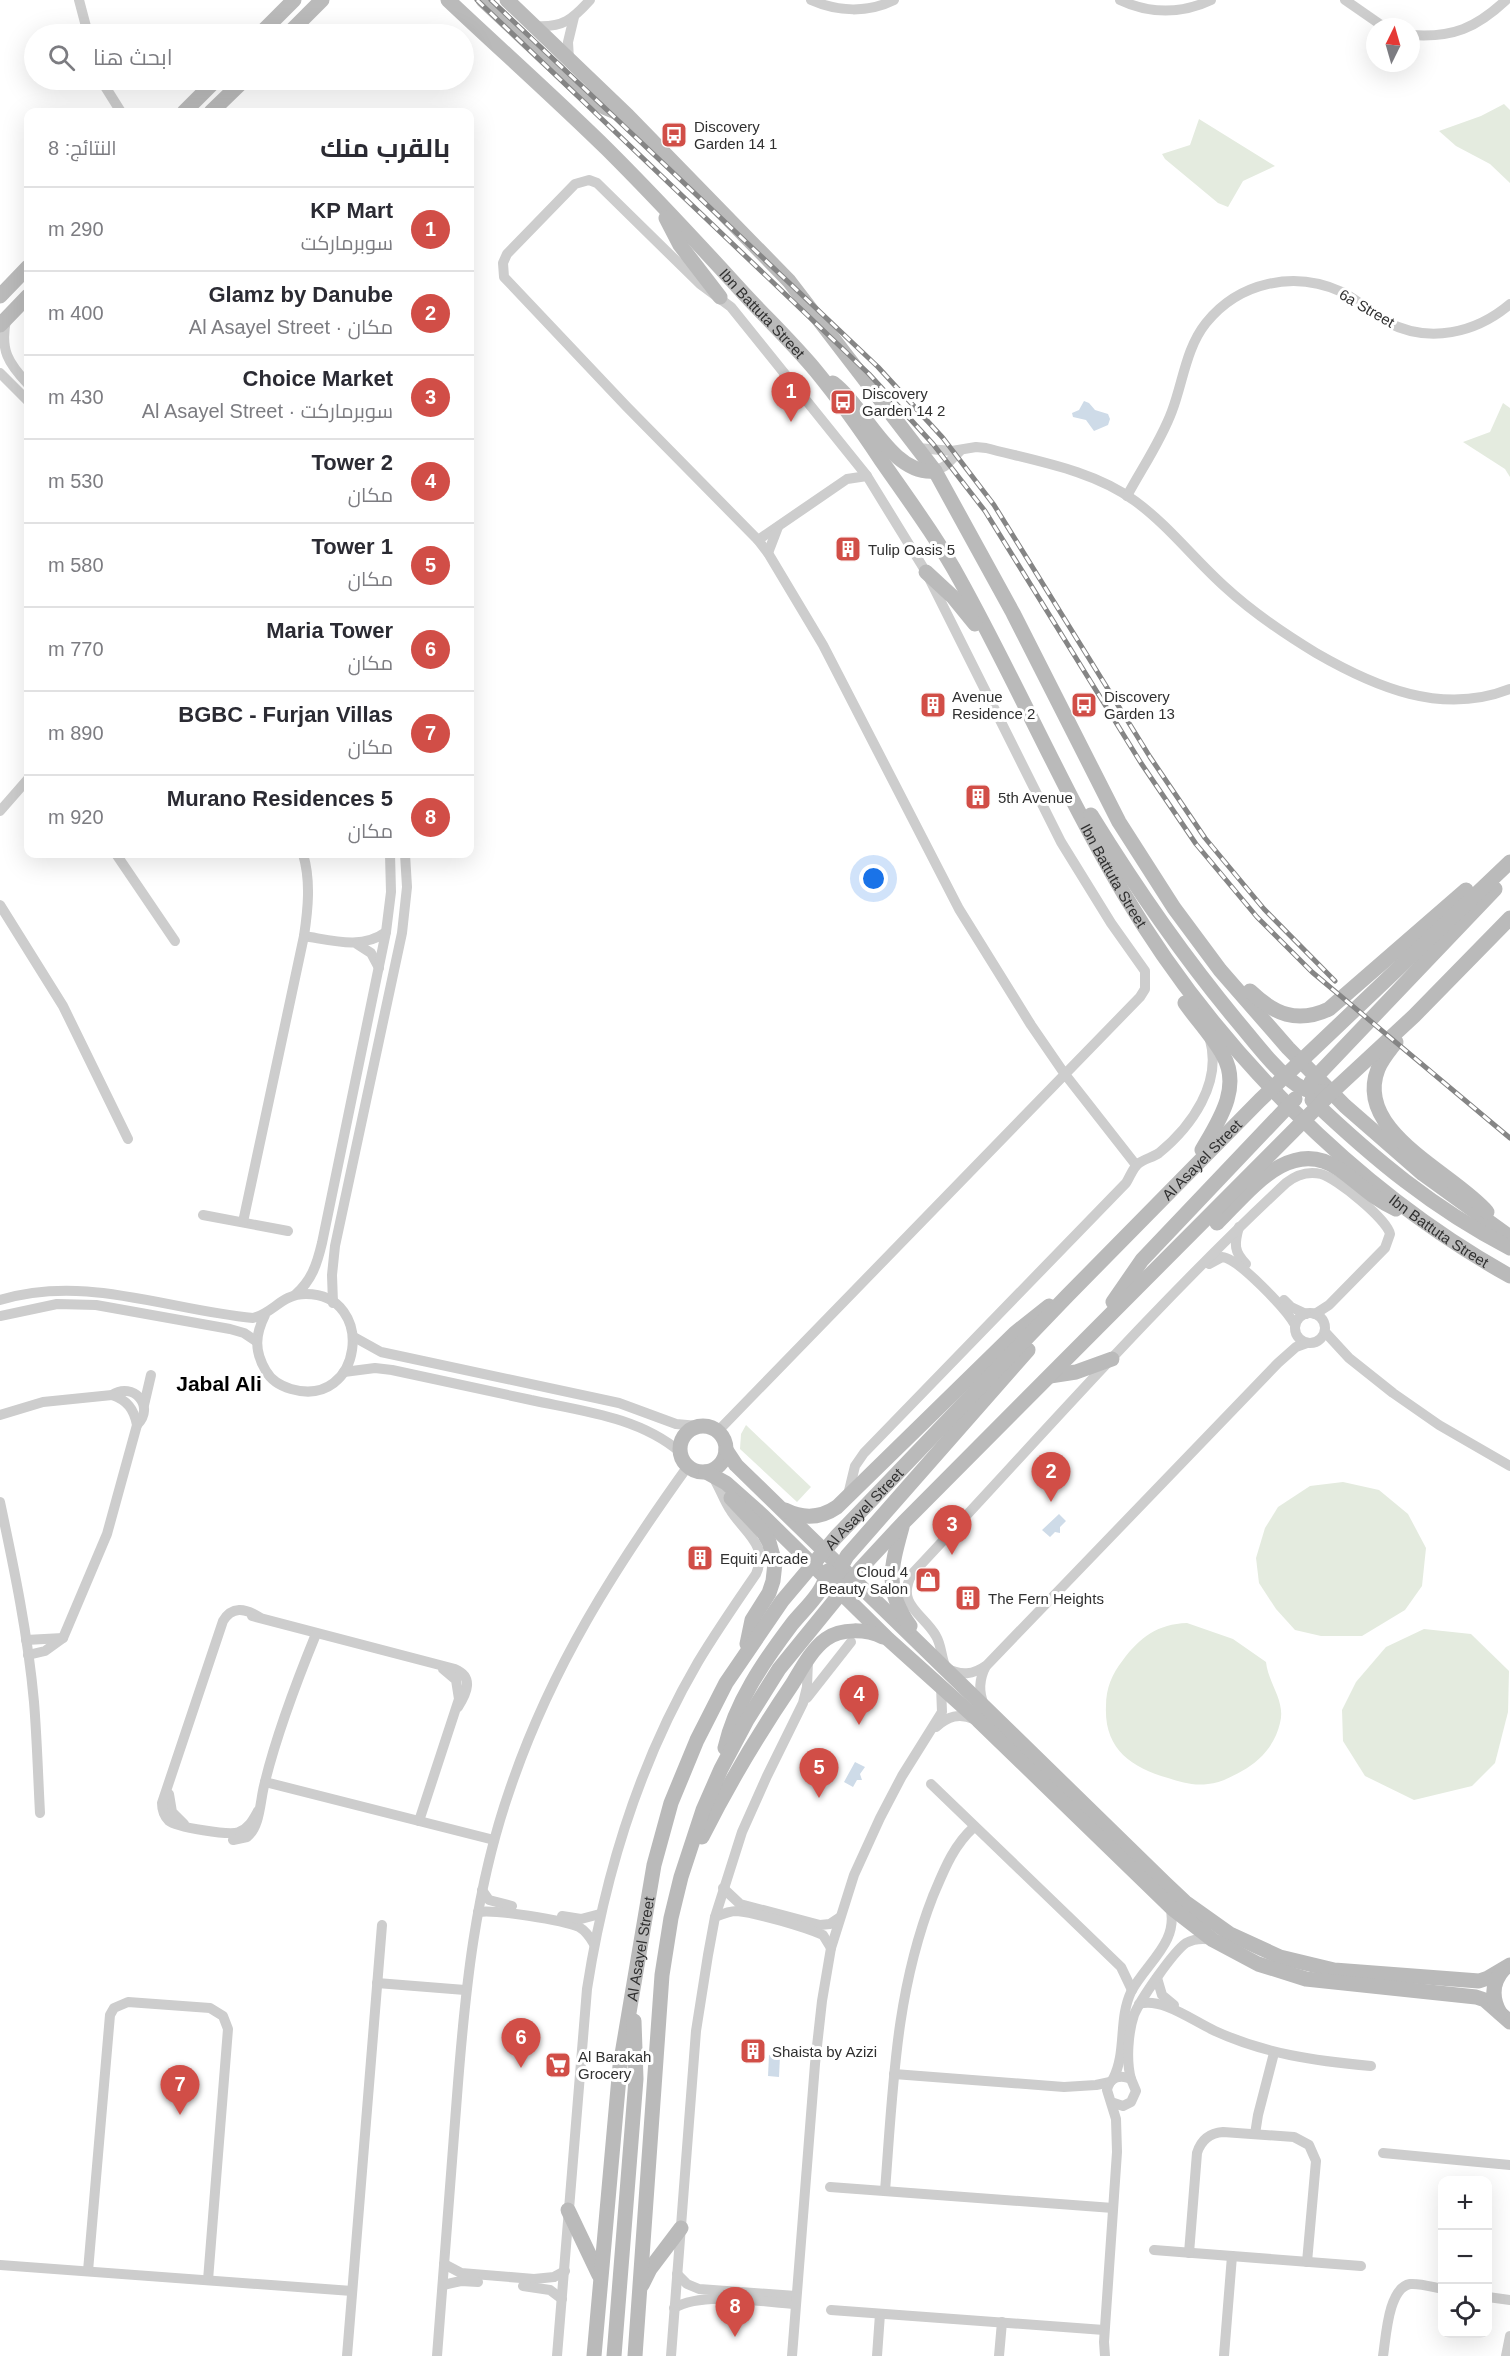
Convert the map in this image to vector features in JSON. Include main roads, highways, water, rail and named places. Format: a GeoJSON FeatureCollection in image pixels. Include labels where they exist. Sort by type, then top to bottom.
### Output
{"type":"FeatureCollection","features":[{"type":"Feature","properties":{"kind":"main road"},"geometry":{"type":"LineString","coordinates":[[270,24],[294,0]]}},
{"type":"Feature","properties":{"kind":"main road"},"geometry":{"type":"LineString","coordinates":[[298,24],[322,0]]}},
{"type":"Feature","properties":{"kind":"main road","name":"Ibn Battuta Street"},"geometry":{"type":"LineString","coordinates":[[448,0],[474,24]]}},
{"type":"Feature","properties":{"kind":"main road"},"geometry":{"type":"LineString","coordinates":[[483,0],[580,91],[604,107],[628,116]]}},
{"type":"Feature","properties":{"kind":"main road","name":"Ibn Battuta Street"},"geometry":{"type":"LineString","coordinates":[[507,0],[628,116],[789,281],[935,471],[1002,592],[1119,822],[1174,908],[1220,970],[1300,1060],[1320,1070],[1340,1085],[1423,1174],[1510,1240]]}},
{"type":"Feature","properties":{"kind":"main road","name":"Ibn Battuta Street"},"geometry":{"type":"LineString","coordinates":[[474,24],[605,147],[656,199],[816,371],[879,456],[957,575],[1040,738],[1119,885],[1154,941],[1212,1023],[1316,1132],[1354,1167],[1416,1216],[1510,1276]]}},
{"type":"Feature","properties":{"kind":"main road"},"geometry":{"type":"LineString","coordinates":[[188,108],[206,90]]}},
{"type":"Feature","properties":{"kind":"main road"},"geometry":{"type":"LineString","coordinates":[[215,108],[234,90]]}},
{"type":"Feature","properties":{"kind":"main road"},"geometry":{"type":"LineString","coordinates":[[656,199],[680,245],[720,297]]}},
{"type":"Feature","properties":{"kind":"main road"},"geometry":{"type":"LineString","coordinates":[[0,296],[24,271]]}},
{"type":"Feature","properties":{"kind":"main road"},"geometry":{"type":"LineString","coordinates":[[3,322],[24,300]]}},
{"type":"Feature","properties":{"kind":"main road"},"geometry":{"type":"LineString","coordinates":[[816,371],[846,394],[900,461],[916,469],[935,471]]}},
{"type":"Feature","properties":{"kind":"main road"},"geometry":{"type":"LineString","coordinates":[[926,572],[953,597],[1000,656]]}},
{"type":"Feature","properties":{"kind":"main road"},"geometry":{"type":"LineString","coordinates":[[1040,738],[1061,797],[1118,900],[1227,1062],[1230,1086],[1225,1109],[1190,1172]]}},
{"type":"Feature","properties":{"kind":"main road"},"geometry":{"type":"LineString","coordinates":[[1040,738],[1157,918],[1207,984],[1273,1062],[1324,1112],[1410,1186],[1455,1216],[1510,1240]]}},
{"type":"Feature","properties":{"kind":"main road"},"geometry":{"type":"LineString","coordinates":[[1220,970],[1234,977],[1262,1003],[1278,1012],[1298,1016],[1320,1013],[1338,1003],[1510,853]]}},
{"type":"Feature","properties":{"kind":"main road","name":"Al Asayel Street"},"geometry":{"type":"LineString","coordinates":[[835,1576],[824,1551],[1067,1296],[1260,1100],[1510,862]]}},
{"type":"Feature","properties":{"kind":"main road"},"geometry":{"type":"LineString","coordinates":[[1097,1327],[1142,1260],[1279,1117],[1320,1070],[1492,892],[1510,870]]}},
{"type":"Feature","properties":{"kind":"main road","name":"Al Asayel Street"},"geometry":{"type":"LineString","coordinates":[[635,2356],[662,1975],[671,1918],[681,1877],[703,1810],[721,1769],[728,1736],[742,1703],[771,1654],[821,1588],[903,1522],[1305,1120],[1324,1112],[1340,1085],[1414,1016],[1510,918]]}},
{"type":"Feature","properties":{"kind":"main road"},"geometry":{"type":"LineString","coordinates":[[1414,1016],[1378,1068],[1375,1093],[1383,1120],[1391,1131],[1413,1151],[1471,1196],[1510,1240]]}},
{"type":"Feature","properties":{"kind":"main road"},"geometry":{"type":"LineString","coordinates":[[1273,1062],[1281,1064],[1287,1061],[1290,1055],[1288,1048]]}},
{"type":"Feature","properties":{"kind":"main road"},"geometry":{"type":"LineString","coordinates":[[1300,1060],[1305,1120]]}},
{"type":"Feature","properties":{"kind":"main road"},"geometry":{"type":"LineString","coordinates":[[1273,1088],[1303,1091],[1340,1085]]}},
{"type":"Feature","properties":{"kind":"main road"},"geometry":{"type":"LineString","coordinates":[[1260,1100],[1269,1097],[1276,1100],[1281,1108],[1279,1117]]}},
{"type":"Feature","properties":{"kind":"main road"},"geometry":{"type":"LineString","coordinates":[[1316,1132],[1314,1126],[1324,1112]]}},
{"type":"Feature","properties":{"kind":"main road"},"geometry":{"type":"LineString","coordinates":[[1155,1270],[1185,1251],[1270,1172],[1292,1160],[1327,1161],[1340,1169],[1373,1198],[1416,1216]]}},
{"type":"Feature","properties":{"kind":"main road"},"geometry":{"type":"LineString","coordinates":[[780,1507],[792,1513],[821,1516],[844,1501],[1014,1333],[1043,1310],[1067,1296]]}},
{"type":"Feature","properties":{"kind":"main road"},"geometry":{"type":"LineString","coordinates":[[835,1576],[847,1556],[864,1536],[1021,1359],[1057,1308]]}},
{"type":"Feature","properties":{"kind":"main road"},"geometry":{"type":"LineString","coordinates":[[1050,1376],[1076,1372],[1112,1359]]}},
{"type":"Feature","properties":{"kind":"main road"},"geometry":{"type":"LineString","coordinates":[[709,1473],[725,1457],[724,1440],[718,1431],[705,1425],[691,1428],[682,1438],[680,1452],[688,1466],[699,1472],[709,1473],[726,1483],[927,1651],[1185,1902],[1230,1934],[1280,1957],[1334,1970],[1467,1981],[1488,1978],[1510,1965]]}},
{"type":"Feature","properties":{"kind":"main road"},"geometry":{"type":"LineString","coordinates":[[726,1450],[736,1465],[824,1551],[835,1576],[888,1639],[978,1720],[1170,1906],[1213,1940],[1258,1964],[1306,1978],[1331,1983],[1465,1995],[1485,2000],[1506,2020]]}},
{"type":"Feature","properties":{"kind":"main road"},"geometry":{"type":"LineString","coordinates":[[726,1483],[734,1503],[764,1533],[775,1563],[769,1593],[753,1620],[744,1654]]}},
{"type":"Feature","properties":{"kind":"main road"},"geometry":{"type":"LineString","coordinates":[[903,1522],[892,1567],[893,1592],[903,1616],[927,1651]]}},
{"type":"Feature","properties":{"kind":"main road","name":"Al Asayel Street"},"geometry":{"type":"LineString","coordinates":[[594,2356],[619,2079],[654,1865],[671,1803],[697,1740],[726,1683],[768,1620],[835,1576]]}},
{"type":"Feature","properties":{"kind":"main road"},"geometry":{"type":"LineString","coordinates":[[681,1877],[737,1768],[808,1660],[824,1641],[833,1635],[859,1631],[878,1634],[888,1639]]}},
{"type":"Feature","properties":{"kind":"main road"},"geometry":{"type":"LineString","coordinates":[[1506,2020],[1494,1999],[1494,1991],[1498,1976],[1510,1965]]}},
{"type":"Feature","properties":{"kind":"main road"},"geometry":{"type":"LineString","coordinates":[[614,2356],[636,2067],[633,1997]]}},
{"type":"Feature","properties":{"kind":"main road"},"geometry":{"type":"LineString","coordinates":[[568,2210],[600,2275]]}},
{"type":"Feature","properties":{"kind":"main road"},"geometry":{"type":"LineString","coordinates":[[640,2294],[650,2269],[681,2228]]}},
{"type":"Feature","properties":{"kind":"water"},"geometry":{"type":"Polygon","coordinates":[[[1084,401],[1095,410],[1108,414],[1110,419],[1108,425],[1094,431],[1086,420],[1073,417],[1072,413],[1079,410],[1084,401]]]}},
{"type":"Feature","properties":{"kind":"water"},"geometry":{"type":"Polygon","coordinates":[[[1059,1514],[1066,1521],[1060,1527],[1060,1533],[1055,1532],[1050,1537],[1042,1530],[1059,1514]]]}},
{"type":"Feature","properties":{"kind":"water"},"geometry":{"type":"Polygon","coordinates":[[[855,1762],[865,1767],[860,1774],[862,1780],[857,1780],[853,1787],[844,1782],[855,1762]]]}},
{"type":"Feature","properties":{"kind":"water"},"geometry":{"type":"Polygon","coordinates":[[[769,2055],[780,2056],[779,2077],[768,2076],[769,2055]]]}},
{"type":"Feature","properties":{"kind":"railway"},"geometry":{"type":"LineString","coordinates":[[477,0],[869,374],[933,444],[985,511],[1141,763],[1196,844],[1257,917],[1312,972],[1510,1138]]}},
{"type":"Feature","properties":{"kind":"railway"},"geometry":{"type":"LineString","coordinates":[[491,0],[878,367],[943,438],[994,505],[1150,757],[1205,838],[1264,909],[1335,981]]}},
{"type":"Feature","properties":{"kind":"place","name":"Discovery Garden 14 1"},"geometry":{"type":"Point","coordinates":[674,135]}},
{"type":"Feature","properties":{"kind":"place","name":"Discovery Garden 14 2"},"geometry":{"type":"Point","coordinates":[843,402]}},
{"type":"Feature","properties":{"kind":"place","name":"KP Mart"},"geometry":{"type":"Point","coordinates":[791,422]}},
{"type":"Feature","properties":{"kind":"place","name":"Tulip Oasis 5"},"geometry":{"type":"Point","coordinates":[848,549]}},
{"type":"Feature","properties":{"kind":"place","name":"Avenue Residence 2"},"geometry":{"type":"Point","coordinates":[933,705]}},
{"type":"Feature","properties":{"kind":"place","name":"Discovery Garden 13"},"geometry":{"type":"Point","coordinates":[1084,705]}},
{"type":"Feature","properties":{"kind":"place","name":"5th Avenue"},"geometry":{"type":"Point","coordinates":[978,797]}},
{"type":"Feature","properties":{"kind":"place","name":"Glamz by Danube"},"geometry":{"type":"Point","coordinates":[1051,1502]}},
{"type":"Feature","properties":{"kind":"place","name":"Choice Market"},"geometry":{"type":"Point","coordinates":[952,1555]}},
{"type":"Feature","properties":{"kind":"place","name":"Equiti Arcade"},"geometry":{"type":"Point","coordinates":[700,1558]}},
{"type":"Feature","properties":{"kind":"place","name":"Cloud 4 Beauty Salon"},"geometry":{"type":"Point","coordinates":[928,1580]}},
{"type":"Feature","properties":{"kind":"place","name":"The Fern Heights"},"geometry":{"type":"Point","coordinates":[968,1598]}},
{"type":"Feature","properties":{"kind":"place","name":"Tower 2"},"geometry":{"type":"Point","coordinates":[859,1725]}},
{"type":"Feature","properties":{"kind":"place","name":"Tower 1"},"geometry":{"type":"Point","coordinates":[819,1798]}},
{"type":"Feature","properties":{"kind":"place","name":"Shaista by Azizi"},"geometry":{"type":"Point","coordinates":[753,2051]}},
{"type":"Feature","properties":{"kind":"place","name":"Al Barakah Grocery"},"geometry":{"type":"Point","coordinates":[558,2065]}},
{"type":"Feature","properties":{"kind":"place","name":"Maria Tower"},"geometry":{"type":"Point","coordinates":[521,2068]}},
{"type":"Feature","properties":{"kind":"place","name":"BGBC - Furjan Villas"},"geometry":{"type":"Point","coordinates":[180,2115]}},
{"type":"Feature","properties":{"kind":"place","name":"Murano Residences 5"},"geometry":{"type":"Point","coordinates":[735,2337]}},
{"type":"Feature","properties":{"kind":"district","name":"Jabal Ali"},"geometry":{"type":"Point","coordinates":[219,1383]}}]}
